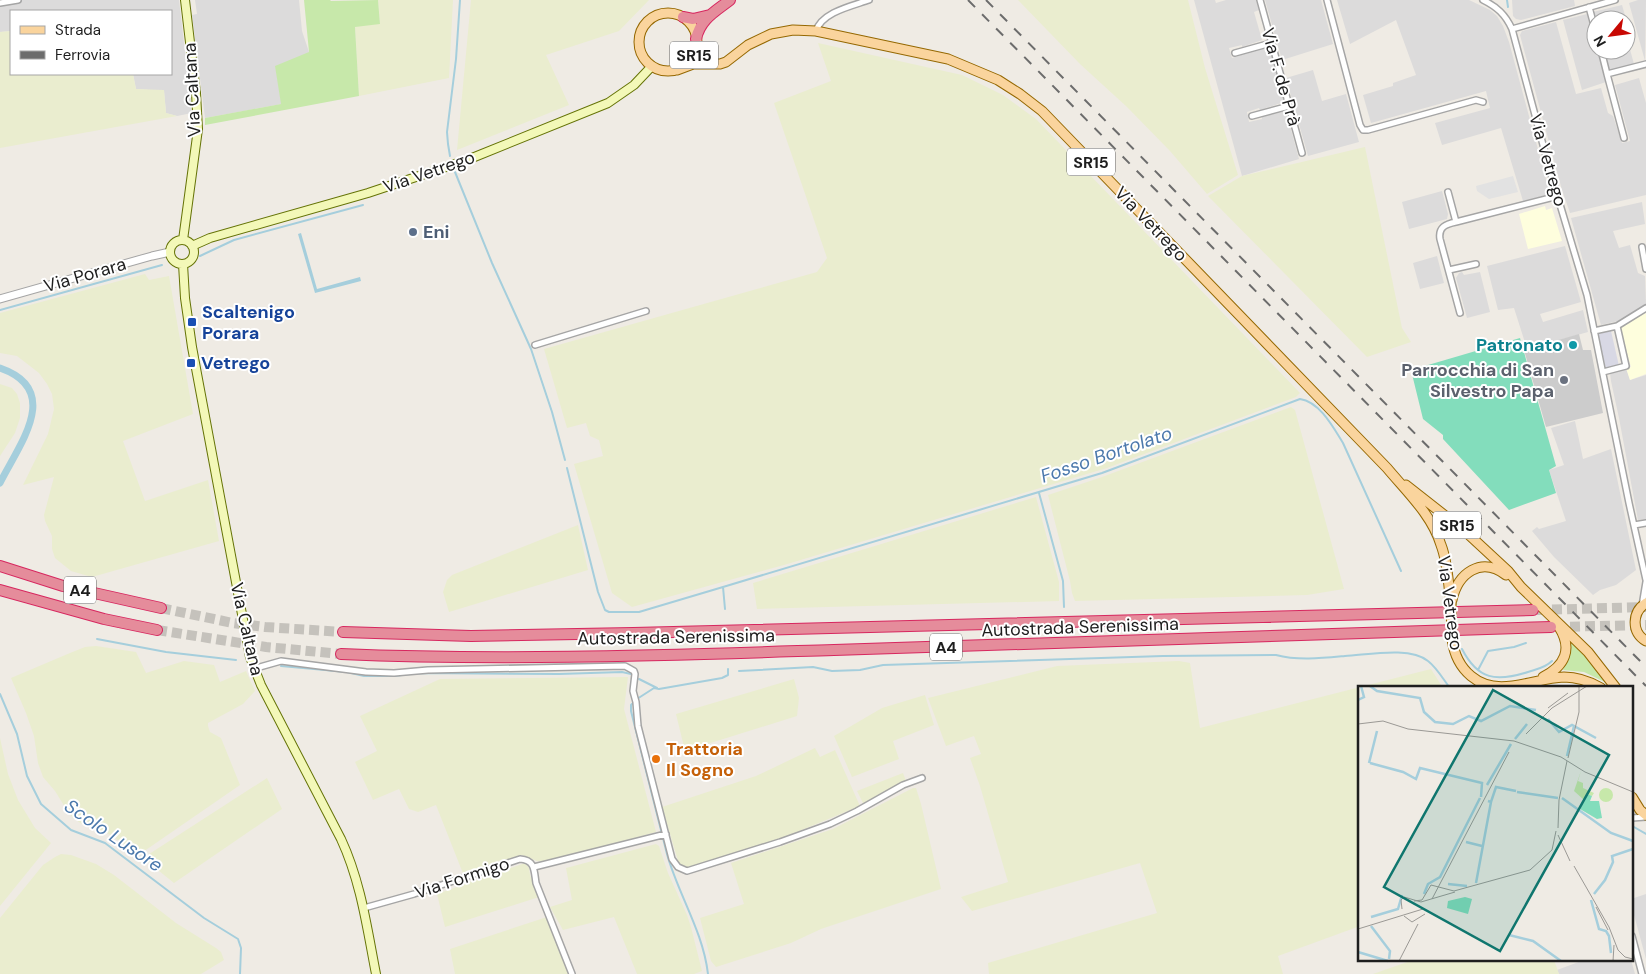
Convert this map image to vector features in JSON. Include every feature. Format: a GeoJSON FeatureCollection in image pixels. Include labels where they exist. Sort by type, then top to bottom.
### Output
{"type":"FeatureCollection","features":[{"type":"Feature","properties":{"kind":"highway"},"geometry":{"type":"LineString","coordinates":[[697,41],[700,26],[711,14],[730,0]]}},
{"type":"Feature","properties":{"kind":"highway"},"geometry":{"type":"LineString","coordinates":[[683,18],[693,19],[711,14]]}},
{"type":"Feature","properties":{"kind":"highway","name":"A4"},"geometry":{"type":"LineString","coordinates":[[0,566],[62,586],[161,608]]}},
{"type":"Feature","properties":{"kind":"highway","name":"A4"},"geometry":{"type":"LineString","coordinates":[[0,590],[104,619],[157,630]]}},
{"type":"Feature","properties":{"kind":"highway","name":"Autostrada Serenissima"},"geometry":{"type":"LineString","coordinates":[[343,632],[471,636],[633,634],[1533,610]]}},
{"type":"Feature","properties":{"kind":"highway","name":"Autostrada Serenissima"},"geometry":{"type":"LineString","coordinates":[[341,654],[469,658],[769,652],[1551,627]]}},
{"type":"Feature","properties":{"kind":"main road","name":"Via Caltana"},"geometry":{"type":"LineString","coordinates":[[183,240],[198,129],[196,94],[185,0]]}},
{"type":"Feature","properties":{"kind":"main road","name":"SR15"},"geometry":{"type":"LineString","coordinates":[[652,66],[647,62],[640,50],[639,36],[650,19],[670,13],[683,18],[690,24],[697,41],[696,50],[689,62],[677,70]]}},
{"type":"Feature","properties":{"kind":"main road","name":"Via Vetrego"},"geometry":{"type":"LineString","coordinates":[[192,246],[210,238],[368,193],[467,160],[608,102],[634,84],[652,66],[668,71],[693,64],[726,62],[748,44],[771,34],[793,30],[816,31],[948,59],[998,80],[1042,111],[1387,468],[1424,513],[1438,536],[1446,564],[1451,603],[1452,639],[1457,660],[1476,681],[1491,686]]}},
{"type":"Feature","properties":{"kind":"main road"},"geometry":{"type":"LineString","coordinates":[[697,41],[705,60],[713,64]]}},
{"type":"Feature","properties":{"kind":"main road"},"geometry":{"type":"LineString","coordinates":[[183,264],[174,260],[170,252],[173,245],[183,240],[192,246]]}},
{"type":"Feature","properties":{"kind":"main road","name":"Via Caltana"},"geometry":{"type":"LineString","coordinates":[[192,246],[194,251],[191,260],[183,264],[185,298],[192,347],[236,586],[254,669],[344,846],[356,876],[376,974]]}},
{"type":"Feature","properties":{"kind":"main road","name":"Via Vetrego"},"geometry":{"type":"LineString","coordinates":[[1387,468],[1467,533],[1508,571],[1588,652],[1614,686]]}},
{"type":"Feature","properties":{"kind":"main road","name":"SR15"},"geometry":{"type":"LineString","coordinates":[[1451,603],[1455,587],[1460,579],[1468,572],[1480,567],[1498,570],[1521,586]]}},
{"type":"Feature","properties":{"kind":"main road","name":"Via Vetrego"},"geometry":{"type":"LineString","coordinates":[[1644,605],[1637,612],[1635,626],[1638,633],[1646,640]]}},
{"type":"Feature","properties":{"kind":"main road","name":"SR15"},"geometry":{"type":"LineString","coordinates":[[1534,681],[1556,669],[1566,653],[1565,638],[1550,615]]}},
{"type":"Feature","properties":{"kind":"main road","name":"Via Vetrego"},"geometry":{"type":"LineString","coordinates":[[1510,686],[1534,681],[1572,678],[1597,686]]}},
{"type":"Feature","properties":{"kind":"main road"},"geometry":{"type":"LineString","coordinates":[[1634,800],[1646,816]]}},
{"type":"Feature","properties":{"kind":"street"},"geometry":{"type":"LineString","coordinates":[[4,2],[18,0]]}},
{"type":"Feature","properties":{"kind":"street"},"geometry":{"type":"LineString","coordinates":[[816,31],[818,26],[828,16],[869,0]]}},
{"type":"Feature","properties":{"kind":"street","name":"Via F. de Prà"},"geometry":{"type":"LineString","coordinates":[[1260,0],[1302,153]]}},
{"type":"Feature","properties":{"kind":"street"},"geometry":{"type":"LineString","coordinates":[[1327,0],[1362,128],[1368,130],[1476,100],[1483,102]]}},
{"type":"Feature","properties":{"kind":"street","name":"Via Vetrego"},"geometry":{"type":"LineString","coordinates":[[1483,0],[1503,14],[1512,29],[1587,294],[1646,581],[1644,605]]}},
{"type":"Feature","properties":{"kind":"street"},"geometry":{"type":"LineString","coordinates":[[1512,29],[1615,0]]}},
{"type":"Feature","properties":{"kind":"street"},"geometry":{"type":"LineString","coordinates":[[1235,53],[1271,43]]}},
{"type":"Feature","properties":{"kind":"street"},"geometry":{"type":"LineString","coordinates":[[1604,60],[1624,138]]}},
{"type":"Feature","properties":{"kind":"street"},"geometry":{"type":"LineString","coordinates":[[1607,74],[1646,64]]}},
{"type":"Feature","properties":{"kind":"street"},"geometry":{"type":"LineString","coordinates":[[1252,116],[1289,106]]}},
{"type":"Feature","properties":{"kind":"street"},"geometry":{"type":"LineString","coordinates":[[1448,192],[1456,222]]}},
{"type":"Feature","properties":{"kind":"street"},"geometry":{"type":"LineString","coordinates":[[1460,314],[1439,233],[1444,225],[1558,196]]}},
{"type":"Feature","properties":{"kind":"street"},"geometry":{"type":"LineString","coordinates":[[1642,247],[1646,269]]}},
{"type":"Feature","properties":{"kind":"street","name":"Via Porara"},"geometry":{"type":"LineString","coordinates":[[0,300],[170,252]]}},
{"type":"Feature","properties":{"kind":"street"},"geometry":{"type":"LineString","coordinates":[[1449,270],[1476,264]]}},
{"type":"Feature","properties":{"kind":"street"},"geometry":{"type":"LineString","coordinates":[[1594,331],[1617,326],[1646,308]]}},
{"type":"Feature","properties":{"kind":"street"},"geometry":{"type":"LineString","coordinates":[[535,345],[646,311]]}},
{"type":"Feature","properties":{"kind":"street"},"geometry":{"type":"LineString","coordinates":[[1603,372],[1626,366],[1617,326]]}},
{"type":"Feature","properties":{"kind":"street"},"geometry":{"type":"LineString","coordinates":[[1634,525],[1646,523]]}},
{"type":"Feature","properties":{"kind":"street"},"geometry":{"type":"LineString","coordinates":[[254,669],[281,661],[366,672],[394,673],[428,670],[625,666],[634,671],[632,684],[638,726],[663,835],[672,859],[682,870],[693,870],[830,824],[903,785],[922,778]]}},
{"type":"Feature","properties":{"kind":"street"},"geometry":{"type":"LineString","coordinates":[[534,867],[663,835]]}},
{"type":"Feature","properties":{"kind":"street","name":"Via Formigo"},"geometry":{"type":"LineString","coordinates":[[364,908],[414,894],[520,859],[531,861],[534,867],[536,883],[572,974]]}},
{"type":"Feature","properties":{"kind":"street"},"geometry":{"type":"LineString","coordinates":[[1634,944],[1642,974]]}},
{"type":"Feature","properties":{"kind":"shaded area"},"geometry":{"type":"Polygon","coordinates":[[[0,0],[179,0],[192,113],[177,116],[166,113],[164,91],[136,89],[133,75],[172,75],[172,10],[10,10],[10,31],[0,32],[0,0]]]}},
{"type":"Feature","properties":{"kind":"shaded area"},"geometry":{"type":"Polygon","coordinates":[[[195,0],[299,0],[302,31],[309,52],[282,104],[205,118],[192,15],[197,14],[195,0]]]}},
{"type":"Feature","properties":{"kind":"shaded area"},"geometry":{"type":"Polygon","coordinates":[[[378,0],[453,0],[449,78],[359,96],[355,26],[380,23],[378,0]]]}},
{"type":"Feature","properties":{"kind":"shaded area"},"geometry":{"type":"Polygon","coordinates":[[[471,0],[649,0],[619,31],[546,55],[569,105],[457,150],[471,0]]]}},
{"type":"Feature","properties":{"kind":"shaded area"},"geometry":{"type":"Polygon","coordinates":[[[1018,0],[1188,0],[1205,68],[1238,175],[1207,194],[1170,151],[1127,107],[1080,64],[1018,0]]]}},
{"type":"Feature","properties":{"kind":"shaded area"},"geometry":{"type":"Polygon","coordinates":[[[1194,0],[1215,0],[1216,3],[1226,0],[1256,0],[1259,10],[1254,12],[1262,40],[1242,47],[1242,45],[1229,48],[1232,58],[1266,47],[1270,50],[1284,102],[1247,112],[1249,122],[1286,111],[1299,159],[1242,176],[1194,0]]]}},
{"type":"Feature","properties":{"kind":"shaded area"},"geometry":{"type":"Polygon","coordinates":[[[1265,0],[1321,0],[1333,44],[1282,60],[1265,0]]]}},
{"type":"Feature","properties":{"kind":"shaded area"},"geometry":{"type":"Polygon","coordinates":[[[1337,0],[1469,0],[1490,10],[1497,16],[1509,42],[1550,194],[1523,201],[1501,128],[1442,145],[1435,123],[1490,108],[1486,91],[1371,123],[1363,95],[1393,86],[1393,83],[1416,75],[1396,20],[1350,44],[1337,0]]]}},
{"type":"Feature","properties":{"kind":"shaded area"},"geometry":{"type":"Polygon","coordinates":[[[1512,0],[1574,0],[1575,6],[1521,20],[1513,16],[1512,0]]]}},
{"type":"Feature","properties":{"kind":"shaded area"},"geometry":{"type":"Polygon","coordinates":[[[1646,0],[1645,61],[1636,28],[1636,10],[1631,10],[1629,3],[1646,0]]]}},
{"type":"Feature","properties":{"kind":"shaded area"},"geometry":{"type":"Polygon","coordinates":[[[1622,5],[1623,10],[1601,10],[1622,5]]]}},
{"type":"Feature","properties":{"kind":"shaded area"},"geometry":{"type":"Polygon","coordinates":[[[1586,14],[1586,60],[1600,60],[1606,82],[1582,90],[1563,20],[1586,14]]]}},
{"type":"Feature","properties":{"kind":"shaded area"},"geometry":{"type":"Polygon","coordinates":[[[1556,22],[1576,94],[1601,88],[1608,113],[1613,116],[1622,143],[1630,141],[1615,85],[1639,78],[1646,103],[1646,195],[1570,213],[1520,35],[1522,31],[1556,22]]]}},
{"type":"Feature","properties":{"kind":"shaded area"},"geometry":{"type":"Polygon","coordinates":[[[10,31],[10,75],[133,75],[136,89],[164,90],[166,113],[177,116],[0,148],[0,32],[10,31]]]}},
{"type":"Feature","properties":{"kind":"shaded area"},"geometry":{"type":"Polygon","coordinates":[[[818,43],[962,75],[1003,95],[1036,119],[1300,393],[1296,397],[1107,468],[784,565],[632,607],[612,593],[574,464],[603,456],[599,440],[590,436],[586,423],[567,428],[544,349],[817,272],[827,258],[774,103],[831,81],[818,43]]]}},
{"type":"Feature","properties":{"kind":"shaded area"},"geometry":{"type":"Polygon","coordinates":[[[1607,60],[1633,60],[1634,64],[1610,71],[1607,60]]]}},
{"type":"Feature","properties":{"kind":"shaded area"},"geometry":{"type":"Polygon","coordinates":[[[1313,70],[1322,101],[1346,94],[1359,142],[1308,156],[1286,78],[1313,70]]]}},
{"type":"Feature","properties":{"kind":"shaded area"},"geometry":{"type":"Polygon","coordinates":[[[1365,147],[1402,328],[1411,342],[1367,357],[1208,196],[1242,176],[1365,147]]]}},
{"type":"Feature","properties":{"kind":"shaded area"},"geometry":{"type":"Polygon","coordinates":[[[1513,176],[1518,192],[1489,199],[1477,191],[1476,186],[1513,176]]]}},
{"type":"Feature","properties":{"kind":"shaded area"},"geometry":{"type":"Polygon","coordinates":[[[1442,191],[1448,214],[1447,219],[1409,229],[1402,202],[1442,191]]]}},
{"type":"Feature","properties":{"kind":"shaded area"},"geometry":{"type":"Polygon","coordinates":[[[1642,202],[1645,224],[1613,231],[1619,248],[1630,245],[1638,273],[1645,276],[1646,305],[1618,321],[1601,325],[1571,218],[1642,202]]]}},
{"type":"Feature","properties":{"kind":"shaded area"},"geometry":{"type":"Polygon","coordinates":[[[1545,206],[1546,210],[1552,208],[1562,241],[1528,249],[1519,214],[1545,206]]]}},
{"type":"Feature","properties":{"kind":"shaded area"},"geometry":{"type":"Polygon","coordinates":[[[1565,246],[1581,302],[1540,314],[1543,322],[1583,310],[1588,332],[1527,349],[1514,308],[1498,310],[1487,266],[1565,246]]]}},
{"type":"Feature","properties":{"kind":"shaded area"},"geometry":{"type":"Polygon","coordinates":[[[1437,256],[1444,283],[1420,289],[1413,263],[1437,256]]]}},
{"type":"Feature","properties":{"kind":"shaded area"},"geometry":{"type":"Polygon","coordinates":[[[1462,272],[1464,275],[1480,272],[1490,312],[1467,318],[1456,278],[1462,272]]]}},
{"type":"Feature","properties":{"kind":"shaded area"},"geometry":{"type":"Polygon","coordinates":[[[145,274],[149,280],[169,276],[193,414],[123,441],[145,501],[208,480],[219,541],[92,577],[71,571],[55,558],[52,549],[52,536],[44,515],[54,477],[23,485],[48,434],[54,409],[52,394],[39,373],[17,356],[0,353],[0,313],[145,274]]]}},
{"type":"Feature","properties":{"kind":"shaded area"},"geometry":{"type":"Polygon","coordinates":[[[1646,313],[1646,374],[1630,380],[1626,368],[1631,367],[1620,327],[1646,313]]]}},
{"type":"Feature","properties":{"kind":"shaded area"},"geometry":{"type":"Polygon","coordinates":[[[1611,331],[1619,366],[1606,369],[1598,334],[1611,331]]]}},
{"type":"Feature","properties":{"kind":"shaded area","name":"Parrocchia di San Silvestro Papa"},"geometry":{"type":"Polygon","coordinates":[[[1579,334],[1583,350],[1591,350],[1603,413],[1546,427],[1524,350],[1579,334]]]}},
{"type":"Feature","properties":{"kind":"shaded area"},"geometry":{"type":"Polygon","coordinates":[[[1626,368],[1630,380],[1646,375],[1646,519],[1638,520],[1610,373],[1626,368]]]}},
{"type":"Feature","properties":{"kind":"shaded area"},"geometry":{"type":"Polygon","coordinates":[[[0,384],[12,388],[17,394],[20,403],[20,418],[15,433],[0,456],[0,384]]]}},
{"type":"Feature","properties":{"kind":"shaded area"},"geometry":{"type":"Polygon","coordinates":[[[1291,407],[1295,410],[1344,589],[1307,595],[1075,601],[1048,495],[1291,407]]]}},
{"type":"Feature","properties":{"kind":"shaded area"},"geometry":{"type":"Polygon","coordinates":[[[1575,421],[1583,459],[1611,449],[1636,570],[1616,585],[1600,590],[1593,595],[1554,557],[1532,531],[1537,527],[1539,529],[1566,521],[1549,470],[1564,465],[1551,428],[1575,421]]]}},
{"type":"Feature","properties":{"kind":"shaded area"},"geometry":{"type":"Polygon","coordinates":[[[1036,497],[1059,582],[1059,601],[757,609],[753,583],[1036,497]]]}},
{"type":"Feature","properties":{"kind":"shaded area"},"geometry":{"type":"Polygon","coordinates":[[[578,525],[588,570],[449,612],[443,592],[447,580],[452,575],[578,525]]]}},
{"type":"Feature","properties":{"kind":"shaded area"},"geometry":{"type":"Polygon","coordinates":[[[96,646],[136,652],[146,673],[184,661],[214,665],[220,682],[246,671],[255,691],[243,704],[208,723],[210,732],[221,738],[240,785],[140,854],[107,833],[82,824],[68,812],[55,791],[43,777],[38,763],[34,736],[11,678],[85,647],[96,646]]]}},
{"type":"Feature","properties":{"kind":"shaded area"},"geometry":{"type":"Polygon","coordinates":[[[1179,661],[1190,663],[1200,728],[1358,688],[1358,927],[1278,956],[1283,974],[989,974],[988,963],[1157,913],[1140,863],[972,911],[961,897],[1008,882],[970,758],[981,754],[974,736],[946,746],[928,698],[1057,666],[1179,661]]]}},
{"type":"Feature","properties":{"kind":"shaded area"},"geometry":{"type":"Polygon","coordinates":[[[1431,669],[1442,686],[1364,686],[1431,669]]]}},
{"type":"Feature","properties":{"kind":"shaded area"},"geometry":{"type":"Polygon","coordinates":[[[628,677],[624,709],[656,832],[548,862],[537,861],[522,855],[464,876],[436,805],[418,812],[409,809],[399,789],[373,800],[355,762],[377,751],[360,716],[440,679],[628,677]]]}},
{"type":"Feature","properties":{"kind":"shaded area"},"geometry":{"type":"Polygon","coordinates":[[[794,679],[799,698],[797,716],[685,751],[676,714],[794,679]]]}},
{"type":"Feature","properties":{"kind":"shaded area"},"geometry":{"type":"Polygon","coordinates":[[[925,695],[934,725],[893,741],[899,759],[852,777],[834,736],[882,708],[925,695]]]}},
{"type":"Feature","properties":{"kind":"shaded area"},"geometry":{"type":"Polygon","coordinates":[[[0,738],[8,774],[18,800],[35,828],[51,843],[0,906],[0,738]]]}},
{"type":"Feature","properties":{"kind":"shaded area"},"geometry":{"type":"Polygon","coordinates":[[[815,748],[820,757],[835,750],[860,806],[780,839],[693,867],[686,868],[679,864],[662,807],[756,776],[815,748]]]}},
{"type":"Feature","properties":{"kind":"shaded area"},"geometry":{"type":"Polygon","coordinates":[[[903,773],[906,781],[864,805],[857,791],[903,773]]]}},
{"type":"Feature","properties":{"kind":"shaded area"},"geometry":{"type":"Polygon","coordinates":[[[267,778],[282,809],[174,883],[143,858],[267,778]]]}},
{"type":"Feature","properties":{"kind":"shaded area"},"geometry":{"type":"Polygon","coordinates":[[[916,788],[921,804],[941,889],[821,929],[791,943],[716,967],[711,961],[700,918],[744,904],[731,863],[833,829],[916,788]]]}},
{"type":"Feature","properties":{"kind":"shaded area"},"geometry":{"type":"Polygon","coordinates":[[[656,844],[659,846],[668,873],[691,927],[702,971],[694,974],[637,974],[614,917],[563,930],[550,907],[572,900],[566,868],[656,844]]]}},
{"type":"Feature","properties":{"kind":"shaded area"},"geometry":{"type":"Polygon","coordinates":[[[61,854],[71,855],[96,864],[114,875],[176,923],[216,948],[221,952],[224,960],[201,974],[0,974],[0,918],[43,865],[61,854]]]}},
{"type":"Feature","properties":{"kind":"shaded area"},"geometry":{"type":"Polygon","coordinates":[[[525,863],[529,868],[539,897],[445,927],[437,894],[525,863]]]}},
{"type":"Feature","properties":{"kind":"shaded area"},"geometry":{"type":"Polygon","coordinates":[[[1646,894],[1646,959],[1634,915],[1634,898],[1646,894]]]}},
{"type":"Feature","properties":{"kind":"shaded area"},"geometry":{"type":"Polygon","coordinates":[[[547,917],[570,974],[455,974],[450,949],[547,917]]]}},
{"type":"Feature","properties":{"kind":"shaded area"},"geometry":{"type":"Polygon","coordinates":[[[1407,962],[1555,962],[1559,974],[1373,974],[1407,962]]]}},
{"type":"Feature","properties":{"kind":"shaded area"},"geometry":{"type":"Polygon","coordinates":[[[1579,962],[1632,962],[1635,974],[1559,974],[1557,970],[1579,962]]]}},
{"type":"Feature","properties":{"kind":"green space"},"geometry":{"type":"Polygon","coordinates":[[[304,0],[378,0],[380,24],[355,27],[359,96],[205,125],[205,118],[281,104],[275,66],[309,52],[304,0]]]}},
{"type":"Feature","properties":{"kind":"green space"},"geometry":{"type":"Polygon","coordinates":[[[1520,338],[1556,466],[1549,470],[1556,493],[1509,510],[1443,439],[1443,435],[1423,419],[1411,370],[1520,338]]]}},
{"type":"Feature","properties":{"kind":"green space"},"geometry":{"type":"Polygon","coordinates":[[[1569,638],[1591,661],[1607,683],[1584,672],[1563,670],[1569,657],[1569,638]]]}},
{"type":"Feature","properties":{"kind":"water"},"geometry":{"type":"Polygon","coordinates":[[[301,233],[317,289],[360,277],[361,281],[315,293],[298,234],[301,233]]]}},
{"type":"Feature","properties":{"kind":"waterway"},"geometry":{"type":"LineString","coordinates":[[450,156],[447,132],[456,59],[460,0]]}},
{"type":"Feature","properties":{"kind":"waterway"},"geometry":{"type":"LineString","coordinates":[[1507,0],[1508,7]]}},
{"type":"Feature","properties":{"kind":"waterway"},"geometry":{"type":"LineString","coordinates":[[455,172],[492,263],[531,349],[552,412],[565,460]]}},
{"type":"Feature","properties":{"kind":"waterway"},"geometry":{"type":"LineString","coordinates":[[200,256],[234,240],[363,205]]}},
{"type":"Feature","properties":{"kind":"waterway"},"geometry":{"type":"LineString","coordinates":[[0,310],[162,265]]}},
{"type":"Feature","properties":{"kind":"waterway","name":"Scolo Lusore"},"geometry":{"type":"LineString","coordinates":[[0,368],[19,378],[30,390],[33,404],[31,420],[25,436],[0,483]]}},
{"type":"Feature","properties":{"kind":"waterway","name":"Fosso Bortolato"},"geometry":{"type":"LineString","coordinates":[[723,587],[1102,473],[1300,399],[1307,401],[1320,410],[1343,443],[1401,571]]}},
{"type":"Feature","properties":{"kind":"waterway"},"geometry":{"type":"LineString","coordinates":[[567,468],[598,592],[605,610],[609,612],[639,612],[723,587],[725,609]]}},
{"type":"Feature","properties":{"kind":"waterway"},"geometry":{"type":"LineString","coordinates":[[1039,493],[1063,581],[1064,607]]}},
{"type":"Feature","properties":{"kind":"waterway"},"geometry":{"type":"LineString","coordinates":[[97,639],[166,652],[236,660]]}},
{"type":"Feature","properties":{"kind":"waterway"},"geometry":{"type":"LineString","coordinates":[[1478,670],[1488,651],[1526,643]]}},
{"type":"Feature","properties":{"kind":"waterway"},"geometry":{"type":"LineString","coordinates":[[1462,649],[1475,667],[1481,673],[1489,676],[1506,677],[1517,675],[1544,667],[1552,661]]}},
{"type":"Feature","properties":{"kind":"waterway","name":"Fosso Bortolato"},"geometry":{"type":"LineString","coordinates":[[739,671],[813,667],[832,671],[860,670],[883,665],[1163,656],[1276,655],[1293,658],[1328,658],[1376,653],[1400,653],[1420,656],[1428,661],[1449,686]]}},
{"type":"Feature","properties":{"kind":"waterway"},"geometry":{"type":"LineString","coordinates":[[281,666],[347,672],[364,676],[394,676],[418,673],[559,674],[622,672],[631,674]]}},
{"type":"Feature","properties":{"kind":"waterway"},"geometry":{"type":"LineString","coordinates":[[637,699],[654,688],[659,689],[722,678],[728,675],[728,669]]}},
{"type":"Feature","properties":{"kind":"waterway"},"geometry":{"type":"LineString","coordinates":[[639,679],[657,688]]}},
{"type":"Feature","properties":{"kind":"waterway","name":"Scolo Lusore"},"geometry":{"type":"LineString","coordinates":[[0,694],[17,734],[27,776],[41,804],[71,830],[105,843],[204,918],[238,939],[241,948],[240,974]]}},
{"type":"Feature","properties":{"kind":"waterway"},"geometry":{"type":"LineString","coordinates":[[634,702],[631,705],[631,711],[667,854],[677,884],[696,928],[708,974]]}},
{"type":"Feature","properties":{"kind":"waterway","name":"Fosso Bortolato"},"geometry":{"type":"LineString","coordinates":[[1634,827],[1646,834]]}},
{"type":"Feature","properties":{"kind":"tunnel"},"geometry":{"type":"LineString","coordinates":[[1537,610],[1646,607]]}},
{"type":"Feature","properties":{"kind":"tunnel"},"geometry":{"type":"LineString","coordinates":[[161,608],[233,623],[343,632]]}},
{"type":"Feature","properties":{"kind":"tunnel"},"geometry":{"type":"LineString","coordinates":[[1555,627],[1646,625]]}},
{"type":"Feature","properties":{"kind":"tunnel"},"geometry":{"type":"LineString","coordinates":[[157,630],[266,647],[341,654]]}},
{"type":"Feature","properties":{"kind":"railway"},"geometry":{"type":"LineString","coordinates":[[968,0],[1646,686]]}},
{"type":"Feature","properties":{"kind":"railway"},"geometry":{"type":"LineString","coordinates":[[986,0],[1646,667]]}},
{"type":"Feature","properties":{"kind":"place","name":"Eni"},"geometry":{"type":"Point","coordinates":[413,232]}},
{"type":"Feature","properties":{"kind":"place","name":"Scaltenigo Porara"},"geometry":{"type":"Point","coordinates":[192,322]}},
{"type":"Feature","properties":{"kind":"place","name":"Patronato"},"geometry":{"type":"Point","coordinates":[1573,345]}},
{"type":"Feature","properties":{"kind":"place","name":"Vetrego"},"geometry":{"type":"Point","coordinates":[191,363]}},
{"type":"Feature","properties":{"kind":"place","name":"Parrocchia di San Silvestro Papa"},"geometry":{"type":"Point","coordinates":[1564,380]}},
{"type":"Feature","properties":{"kind":"place","name":"Trattoria Il Sogno"},"geometry":{"type":"Point","coordinates":[656,759]}}]}
